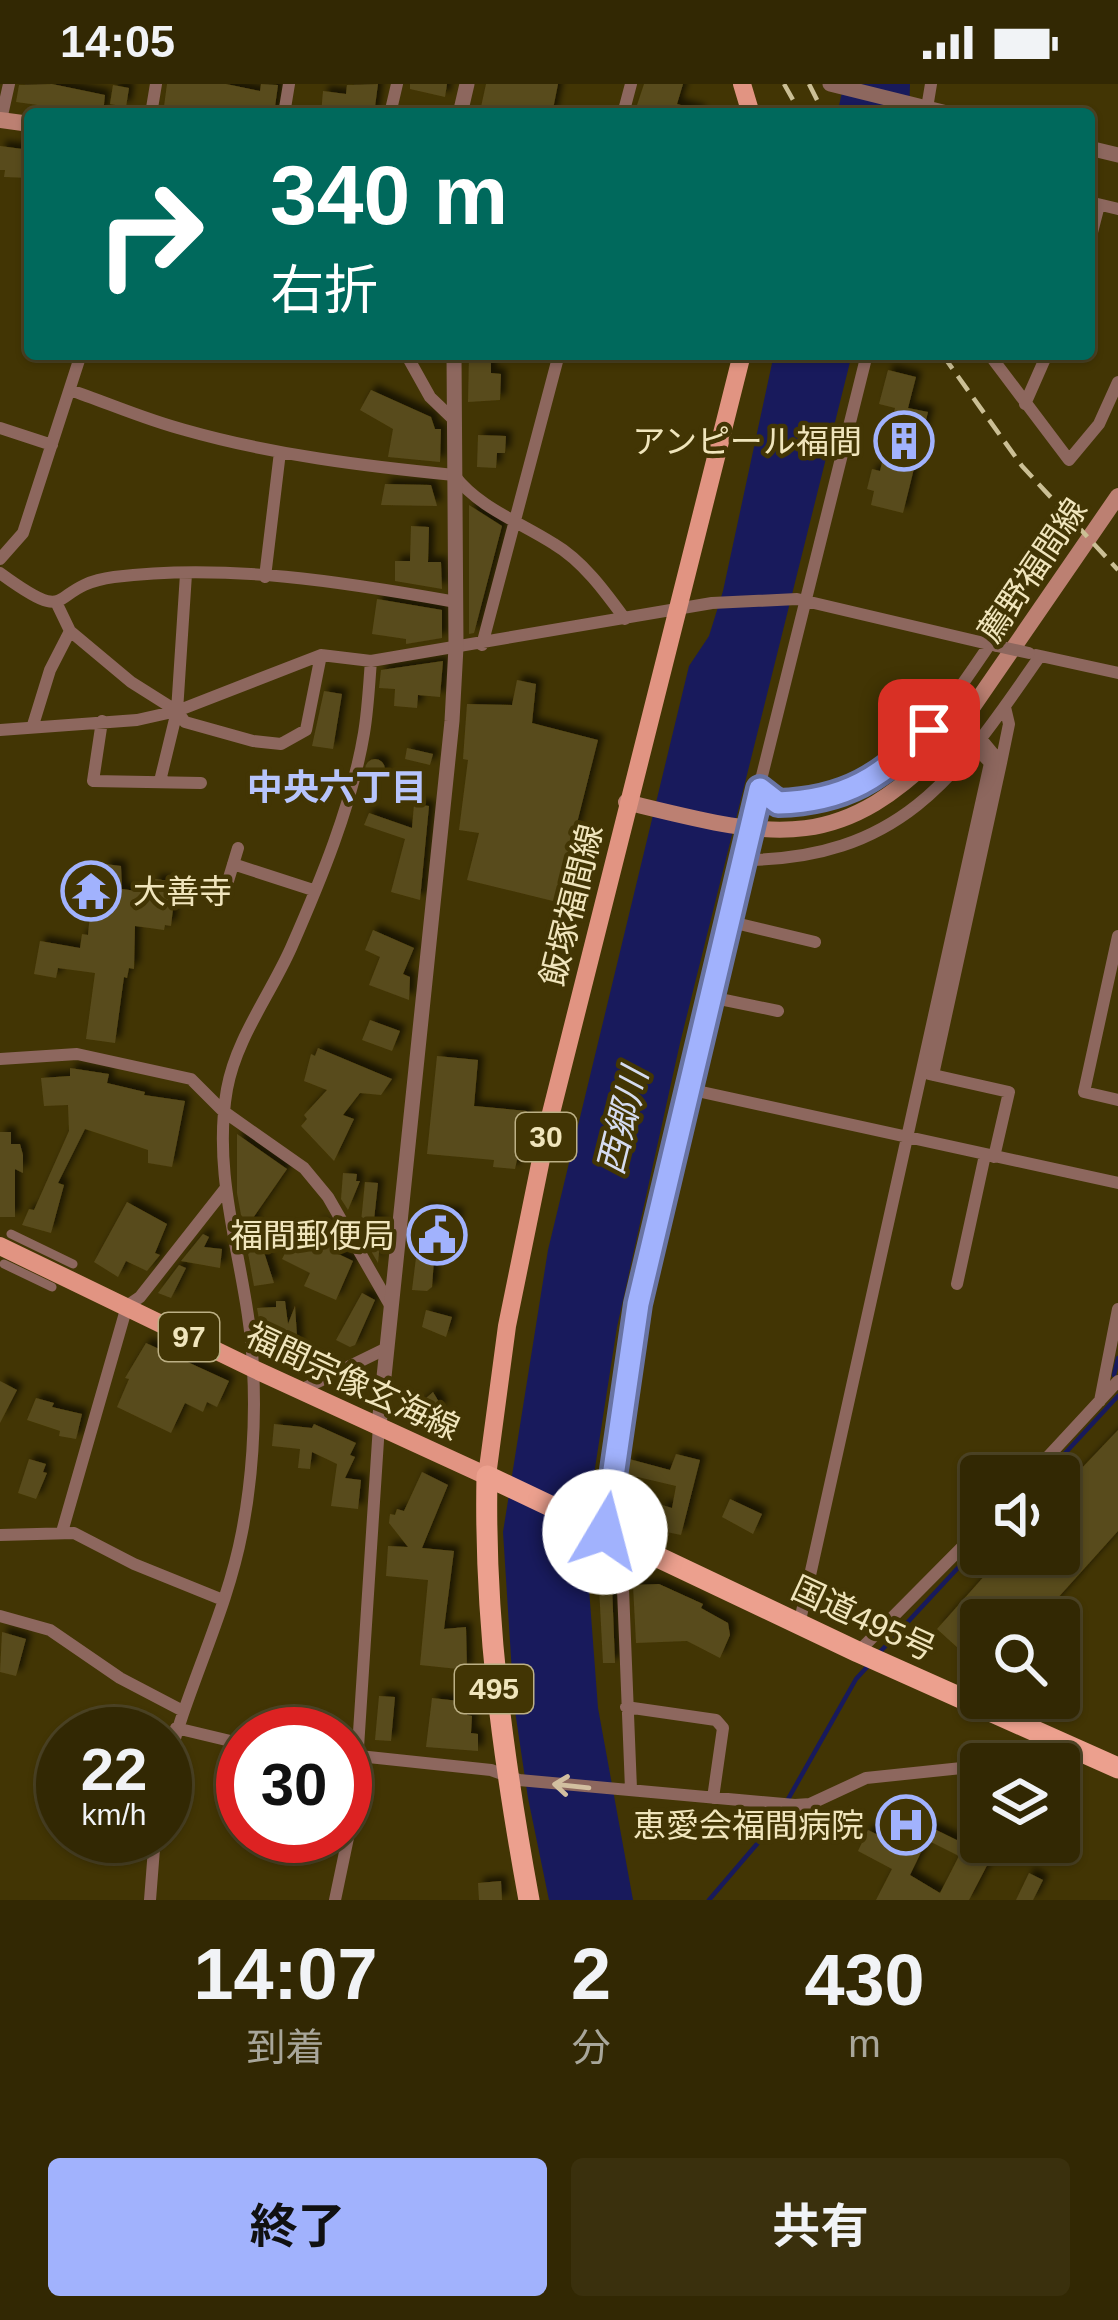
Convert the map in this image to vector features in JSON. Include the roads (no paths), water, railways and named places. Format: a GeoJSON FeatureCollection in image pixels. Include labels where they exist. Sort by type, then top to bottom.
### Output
{"type":"FeatureCollection","features":[{"type":"Feature","properties":{"kind":"highway","name":"国道495号"},"geometry":{"type":"LineString","coordinates":[[492,1479],[799,1625],[1118,1768]]}},
{"type":"Feature","properties":{"kind":"highway","name":"495"},"geometry":{"type":"LineString","coordinates":[[492,1479],[488,1626],[529,1900]]}},
{"type":"Feature","properties":{"kind":"main road","name":"飯塚福間線"},"geometry":{"type":"LineString","coordinates":[[492,1479],[507,1326],[548,1124],[635,805],[676,610],[740,360]]}},
{"type":"Feature","properties":{"kind":"main road","name":"薦野福間線"},"geometry":{"type":"LineString","coordinates":[[635,805],[742,830],[785,832],[860,813],[926,766],[982,698],[1118,496]]}},
{"type":"Feature","properties":{"kind":"main road","name":"福間宗像玄海線"},"geometry":{"type":"LineString","coordinates":[[5,1248],[492,1479]]}},
{"type":"Feature","properties":{"kind":"street"},"geometry":{"type":"LineString","coordinates":[[0,120],[9,84]]}},
{"type":"Feature","properties":{"kind":"street"},"geometry":{"type":"LineString","coordinates":[[922,107],[931,84]]}},
{"type":"Feature","properties":{"kind":"street"},"geometry":{"type":"LineString","coordinates":[[832,86],[926,108]]}},
{"type":"Feature","properties":{"kind":"street"},"geometry":{"type":"LineString","coordinates":[[0,559],[23,533],[79,360]]}},
{"type":"Feature","properties":{"kind":"street"},"geometry":{"type":"LineString","coordinates":[[409,360],[430,398],[454,420]]}},
{"type":"Feature","properties":{"kind":"street"},"geometry":{"type":"LineString","coordinates":[[356,1707],[385,1349],[452,722],[454,360]]}},
{"type":"Feature","properties":{"kind":"street"},"geometry":{"type":"LineString","coordinates":[[482,645],[557,360]]}},
{"type":"Feature","properties":{"kind":"street"},"geometry":{"type":"LineString","coordinates":[[626,1790],[626,1707],[604,1531],[638,1304],[742,860],[742,830],[760,789],[802,600],[865,360]]}},
{"type":"Feature","properties":{"kind":"street"},"geometry":{"type":"LineString","coordinates":[[993,360],[1069,460],[1099,424],[1118,382]]}},
{"type":"Feature","properties":{"kind":"street"},"geometry":{"type":"LineString","coordinates":[[1024,404],[1043,360]]}},
{"type":"Feature","properties":{"kind":"street"},"geometry":{"type":"LineString","coordinates":[[70,390],[184,430],[280,452],[454,475],[514,523],[565,552],[626,619]]}},
{"type":"Feature","properties":{"kind":"street"},"geometry":{"type":"LineString","coordinates":[[0,428],[52,445]]}},
{"type":"Feature","properties":{"kind":"street"},"geometry":{"type":"LineString","coordinates":[[265,577],[280,452]]}},
{"type":"Feature","properties":{"kind":"street"},"geometry":{"type":"LineString","coordinates":[[0,573],[42,602],[57,604],[100,580],[186,574],[265,577],[456,602]]}},
{"type":"Feature","properties":{"kind":"street"},"geometry":{"type":"LineString","coordinates":[[160,781],[177,711],[186,574]]}},
{"type":"Feature","properties":{"kind":"street"},"geometry":{"type":"LineString","coordinates":[[0,730],[137,720],[177,711],[321,655],[371,661],[712,603],[802,600],[1118,673]]}},
{"type":"Feature","properties":{"kind":"street"},"geometry":{"type":"LineString","coordinates":[[57,604],[70,631],[130,682],[177,711],[185,722],[281,744],[306,730],[321,655]]}},
{"type":"Feature","properties":{"kind":"street"},"geometry":{"type":"LineString","coordinates":[[33,725],[50,670],[70,631]]}},
{"type":"Feature","properties":{"kind":"street"},"geometry":{"type":"LineString","coordinates":[[760,789],[778,803],[801,802],[837,796],[870,781],[929,730],[993,645]]}},
{"type":"Feature","properties":{"kind":"street"},"geometry":{"type":"LineString","coordinates":[[742,860],[828,853],[891,825],[948,779],[979,744],[1034,654]]}},
{"type":"Feature","properties":{"kind":"street"},"geometry":{"type":"LineString","coordinates":[[185,1707],[242,1532],[254,1369],[225,1189],[224,1111],[229,1081],[314,890],[364,736],[371,661]]}},
{"type":"Feature","properties":{"kind":"street"},"geometry":{"type":"LineString","coordinates":[[799,1625],[908,1137],[928,1074],[1001,763],[1009,724],[1005,707]]}},
{"type":"Feature","properties":{"kind":"street"},"geometry":{"type":"LineString","coordinates":[[102,721],[93,781],[201,783]]}},
{"type":"Feature","properties":{"kind":"street"},"geometry":{"type":"LineString","coordinates":[[979,744],[1001,763]]}},
{"type":"Feature","properties":{"kind":"street"},"geometry":{"type":"LineString","coordinates":[[928,1074],[990,763],[979,744]]}},
{"type":"Feature","properties":{"kind":"street"},"geometry":{"type":"LineString","coordinates":[[228,881],[238,848]]}},
{"type":"Feature","properties":{"kind":"street"},"geometry":{"type":"LineString","coordinates":[[233,864],[314,890]]}},
{"type":"Feature","properties":{"kind":"street"},"geometry":{"type":"LineString","coordinates":[[727,921],[815,942]]}},
{"type":"Feature","properties":{"kind":"street"},"geometry":{"type":"LineString","coordinates":[[1118,936],[1084,1092],[1118,1100]]}},
{"type":"Feature","properties":{"kind":"street"},"geometry":{"type":"LineString","coordinates":[[710,997],[778,1011]]}},
{"type":"Feature","properties":{"kind":"street"},"geometry":{"type":"LineString","coordinates":[[0,1059],[77,1054],[191,1078],[224,1111],[286,1152],[316,1183],[391,1305]]}},
{"type":"Feature","properties":{"kind":"street"},"geometry":{"type":"LineString","coordinates":[[928,1074],[1009,1092],[957,1284]]}},
{"type":"Feature","properties":{"kind":"street"},"geometry":{"type":"LineString","coordinates":[[688,1089],[1118,1183]]}},
{"type":"Feature","properties":{"kind":"street"},"geometry":{"type":"LineString","coordinates":[[62,1532],[127,1306],[140,1297],[225,1189]]}},
{"type":"Feature","properties":{"kind":"street"},"geometry":{"type":"LineString","coordinates":[[5,1248],[41,1251],[74,1264]]}},
{"type":"Feature","properties":{"kind":"street"},"geometry":{"type":"LineString","coordinates":[[5,1248],[29,1276],[52,1287]]}},
{"type":"Feature","properties":{"kind":"street"},"geometry":{"type":"LineString","coordinates":[[29,1276],[41,1251]]}},
{"type":"Feature","properties":{"kind":"street"},"geometry":{"type":"LineString","coordinates":[[1100,1401],[1118,1309]]}},
{"type":"Feature","properties":{"kind":"street"},"geometry":{"type":"LineString","coordinates":[[301,1390],[385,1349]]}},
{"type":"Feature","properties":{"kind":"street"},"geometry":{"type":"LineString","coordinates":[[1050,1455],[1118,1381]]}},
{"type":"Feature","properties":{"kind":"street"},"geometry":{"type":"LineString","coordinates":[[0,1535],[74,1533],[134,1564],[223,1600]]}},
{"type":"Feature","properties":{"kind":"street"},"geometry":{"type":"LineString","coordinates":[[858,1652],[960,1549]]}},
{"type":"Feature","properties":{"kind":"street"},"geometry":{"type":"LineString","coordinates":[[0,1616],[50,1630],[120,1678],[174,1707]]}},
{"type":"Feature","properties":{"kind":"street"},"geometry":{"type":"LineString","coordinates":[[626,1707],[716,1720],[723,1727],[712,1798]]}},
{"type":"Feature","properties":{"kind":"street"},"geometry":{"type":"LineString","coordinates":[[372,1760],[795,1805],[810,1804],[866,1778],[960,1768]]}},
{"type":"Feature","properties":{"kind":"street"},"geometry":{"type":"LineString","coordinates":[[150,1900],[152,1863]]}},
{"type":"Feature","properties":{"kind":"street"},"geometry":{"type":"LineString","coordinates":[[335,1900],[343,1863]]}},
{"type":"Feature","properties":{"kind":"water"},"geometry":{"type":"Polygon","coordinates":[[[844,84],[910,84],[909,108],[838,108],[844,84]]]}},
{"type":"Feature","properties":{"kind":"water","name":"西郷川"},"geometry":{"type":"Polygon","coordinates":[[[773,360],[851,360],[680,1043],[617,1327],[592,1487],[586,1549],[598,1708],[633,1900],[549,1900],[514,1704],[503,1532],[548,1250],[689,666],[709,636],[773,360]]]}},
{"type":"Feature","properties":{"kind":"waterway"},"geometry":{"type":"LineString","coordinates":[[1114,1375],[1118,1358]]}},
{"type":"Feature","properties":{"kind":"waterway"},"geometry":{"type":"LineString","coordinates":[[1063,1455],[1118,1396]]}},
{"type":"Feature","properties":{"kind":"waterway"},"geometry":{"type":"LineString","coordinates":[[879,1653],[960,1566]]}},
{"type":"Feature","properties":{"kind":"waterway"},"geometry":{"type":"LineString","coordinates":[[709,1900],[774,1824],[856,1679],[868,1666]]}},
{"type":"Feature","properties":{"kind":"railway"},"geometry":{"type":"LineString","coordinates":[[784,84],[798,108]]}},
{"type":"Feature","properties":{"kind":"railway"},"geometry":{"type":"LineString","coordinates":[[809,84],[821,108]]}},
{"type":"Feature","properties":{"kind":"railway"},"geometry":{"type":"LineString","coordinates":[[946,360],[1022,466],[1118,570]]}},
{"type":"Feature","properties":{"kind":"place","name":"アンピール福間"},"geometry":{"type":"Point","coordinates":[904,441]}},
{"type":"Feature","properties":{"kind":"place","name":"大善寺"},"geometry":{"type":"Point","coordinates":[91,891]}},
{"type":"Feature","properties":{"kind":"place","name":"福間郵便局"},"geometry":{"type":"Point","coordinates":[437,1235]}},
{"type":"Feature","properties":{"kind":"place","name":"恵愛会福間病院"},"geometry":{"type":"Point","coordinates":[906,1825]}},
{"type":"Feature","properties":{"kind":"district","name":"中央六丁目"},"geometry":{"type":"Point","coordinates":[337,787]}}]}
